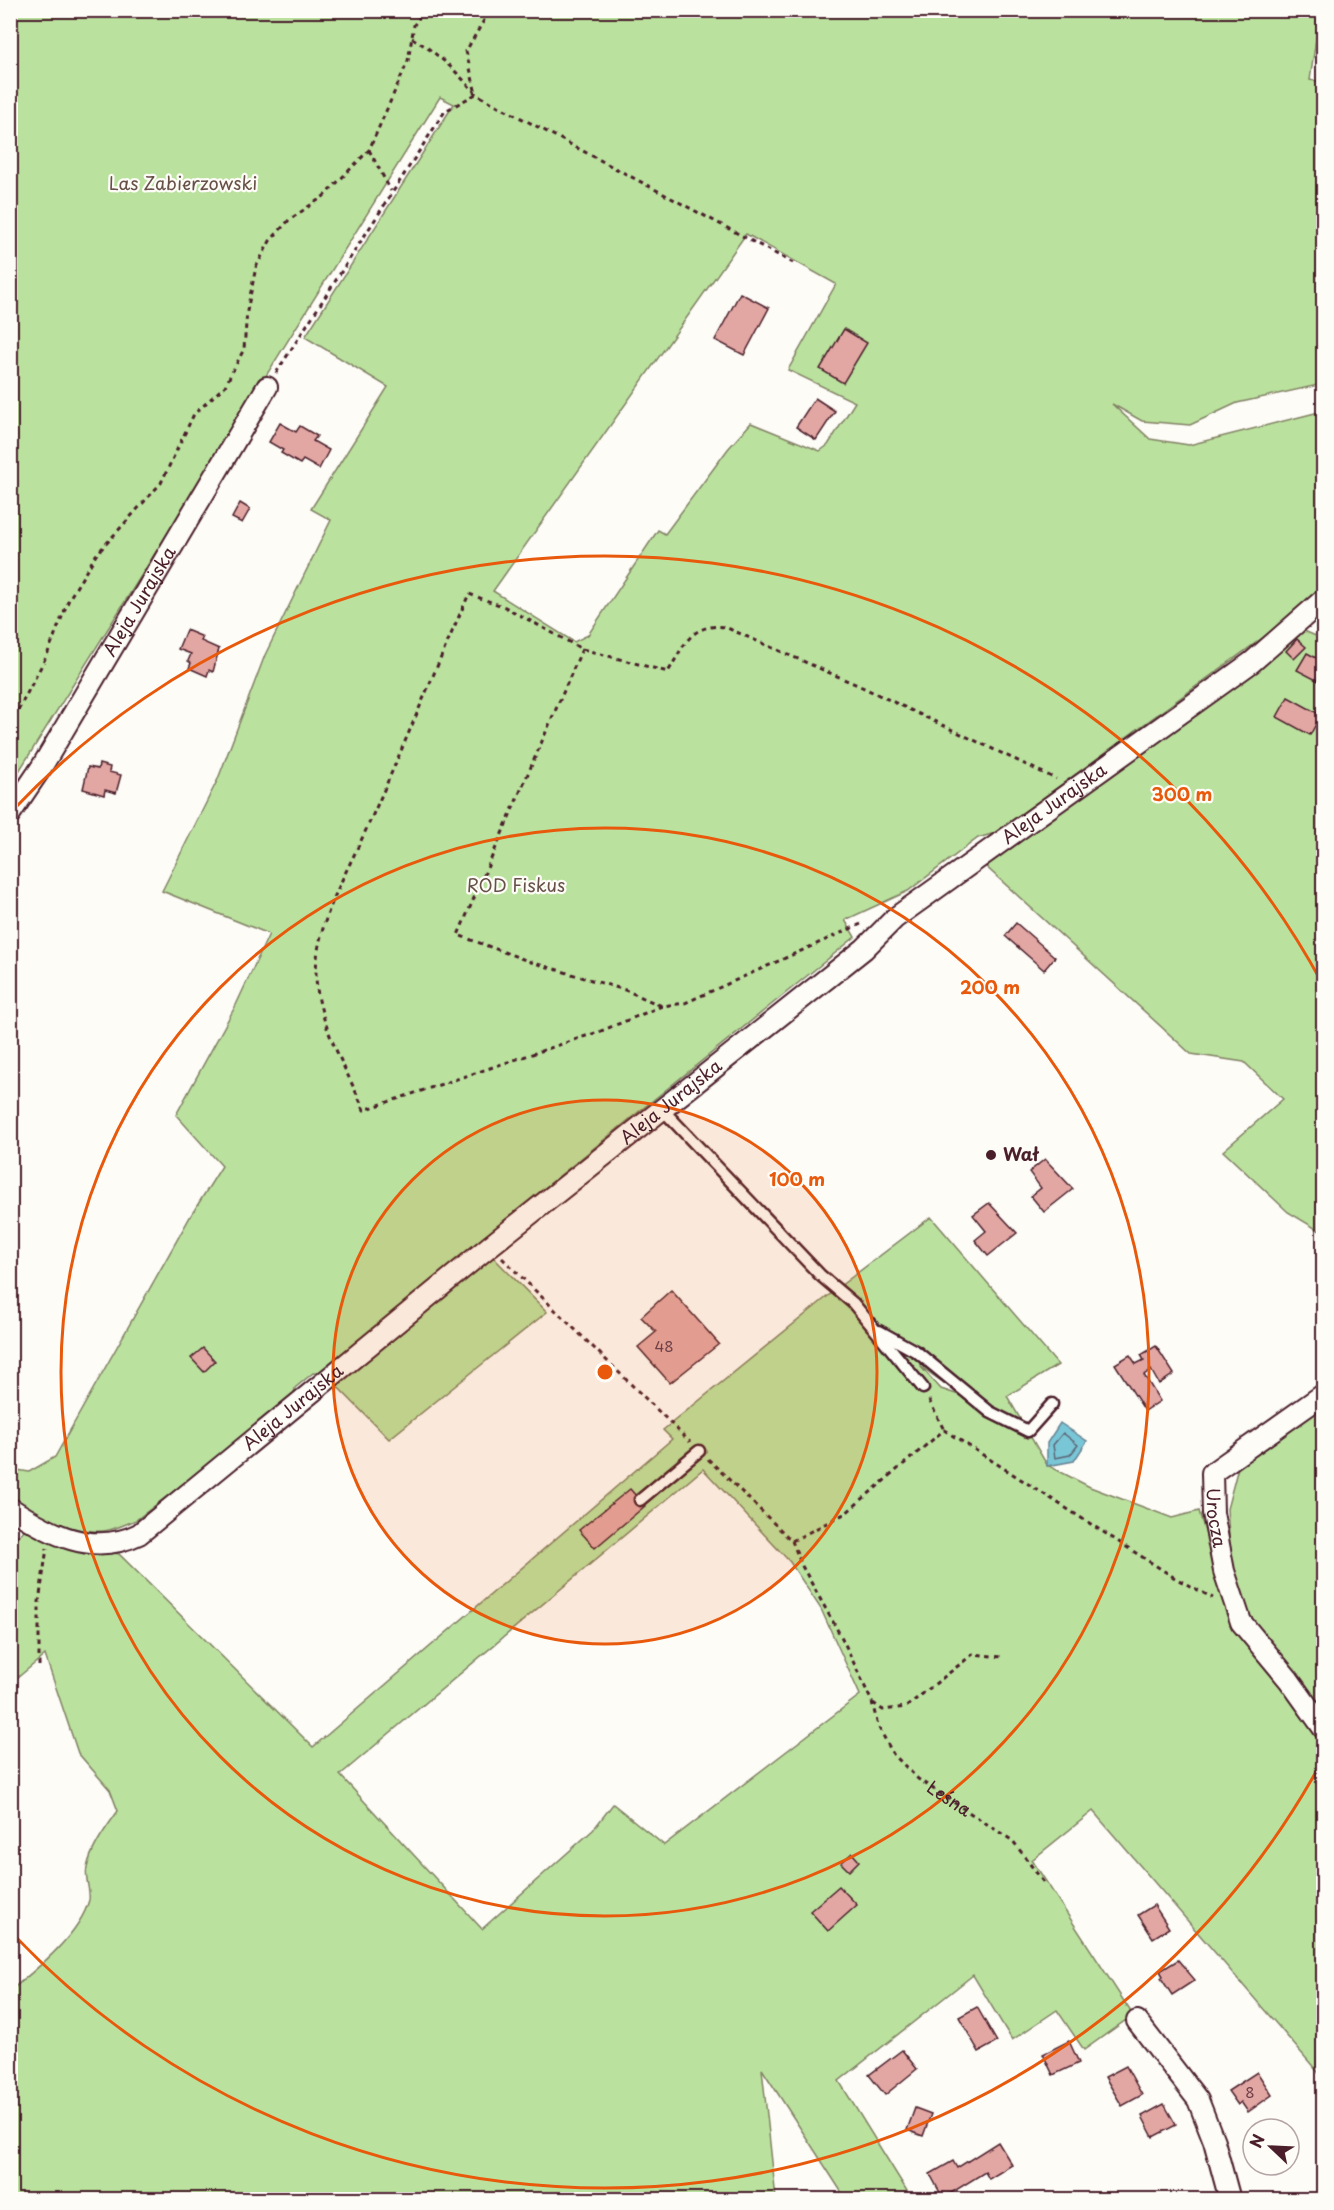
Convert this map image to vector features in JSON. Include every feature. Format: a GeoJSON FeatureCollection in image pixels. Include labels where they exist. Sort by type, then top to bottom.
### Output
{"type":"FeatureCollection","features":[{"type":"Feature","properties":{"kind":"street","name":"Aleja Jurajska"},"geometry":{"type":"LineString","coordinates":[[10,814],[46,759],[267,387]]}},
{"type":"Feature","properties":{"kind":"street","name":"Aleja Jurajska"},"geometry":{"type":"LineString","coordinates":[[10,1508],[57,1536],[95,1544],[122,1543],[139,1534],[490,1246],[864,949],[895,918],[1252,662],[1323,599]]}},
{"type":"Feature","properties":{"kind":"street","name":"Urocza"},"geometry":{"type":"LineString","coordinates":[[1240,1622],[1224,1571],[1213,1513],[1212,1473],[1323,1394]]}},
{"type":"Feature","properties":{"kind":"street"},"geometry":{"type":"LineString","coordinates":[[1240,1622],[1289,1680],[1323,1729]]}},
{"type":"Feature","properties":{"kind":"street"},"geometry":{"type":"LineString","coordinates":[[1137,2021],[1198,2100],[1214,2141],[1230,2199]]}},
{"type":"Feature","properties":{"kind":"lane"},"geometry":{"type":"LineString","coordinates":[[662,1109],[820,1275],[853,1303],[923,1388]]}},
{"type":"Feature","properties":{"kind":"lane"},"geometry":{"type":"LineString","coordinates":[[874,1328],[917,1352],[990,1412],[1029,1431],[1052,1404]]}},
{"type":"Feature","properties":{"kind":"lane"},"geometry":{"type":"LineString","coordinates":[[640,1500],[699,1450]]}},
{"type":"Feature","properties":{"kind":"path"},"geometry":{"type":"LineString","coordinates":[[10,726],[47,655],[69,599],[96,555],[161,483],[194,414],[225,386],[244,350],[247,311],[256,267],[270,241],[289,220],[324,196],[369,150],[408,61],[414,25],[424,10]]}},
{"type":"Feature","properties":{"kind":"path"},"geometry":{"type":"LineString","coordinates":[[476,94],[466,51],[490,10]]}},
{"type":"Feature","properties":{"kind":"path"},"geometry":{"type":"LineString","coordinates":[[412,38],[435,51],[476,94],[794,263]]}},
{"type":"Feature","properties":{"kind":"path"},"geometry":{"type":"LineString","coordinates":[[267,387],[391,191],[445,111],[476,94]]}},
{"type":"Feature","properties":{"kind":"path"},"geometry":{"type":"LineString","coordinates":[[369,150],[391,191]]}},
{"type":"Feature","properties":{"kind":"path"},"geometry":{"type":"LineString","coordinates":[[895,918],[882,918],[849,927],[686,1003],[662,1006],[601,1031],[364,1110],[321,1010],[316,974],[320,938],[335,890],[364,834],[469,594],[505,607],[582,649],[668,672],[691,635],[707,625],[724,627],[862,687],[1075,789]]}},
{"type":"Feature","properties":{"kind":"path"},"geometry":{"type":"LineString","coordinates":[[582,649],[458,935],[531,962],[625,990],[662,1006]]}},
{"type":"Feature","properties":{"kind":"path"},"geometry":{"type":"LineString","coordinates":[[923,1388],[945,1430],[1175,1578],[1232,1609],[1240,1622]]}},
{"type":"Feature","properties":{"kind":"path"},"geometry":{"type":"LineString","coordinates":[[792,1541],[846,1513],[945,1430]]}},
{"type":"Feature","properties":{"kind":"path"},"geometry":{"type":"LineString","coordinates":[[39,1666],[39,1602],[50,1531]]}},
{"type":"Feature","properties":{"kind":"path","name":"Leśna"},"geometry":{"type":"LineString","coordinates":[[1002,1657],[973,1654],[906,1707],[883,1710],[872,1702],[878,1726],[893,1754],[918,1779],[1013,1841],[1044,1883]]}},
{"type":"Feature","properties":{"kind":"green space"},"geometry":{"type":"Polygon","coordinates":[[[11,11],[1320,11],[1310,80],[1324,82],[1323,387],[1318,385],[1237,403],[1190,425],[1142,421],[1112,404],[1150,439],[1189,445],[1323,411],[1323,590],[1305,607],[995,833],[978,838],[908,891],[845,920],[855,937],[463,1254],[324,1374],[313,1373],[295,1388],[293,1400],[136,1520],[109,1530],[84,1530],[58,1523],[11,1499],[11,1469],[29,1472],[55,1457],[190,1217],[222,1166],[176,1115],[236,1005],[269,934],[162,891],[218,779],[265,655],[331,520],[311,509],[388,387],[305,337],[454,104],[440,97],[11,784],[11,11]],[[746,234],[493,591],[574,642],[588,635],[658,530],[665,534],[728,449],[751,423],[820,451],[828,445],[855,402],[788,370],[836,284],[746,234]]]}},
{"type":"Feature","properties":{"kind":"green space"},"geometry":{"type":"Polygon","coordinates":[[[1297,628],[1323,639],[1323,1233],[1288,1212],[1223,1151],[1283,1099],[1244,1062],[1191,1054],[982,863],[1048,816],[1069,806],[1239,683],[1297,628]]]}},
{"type":"Feature","properties":{"kind":"green space"},"geometry":{"type":"Polygon","coordinates":[[[931,1217],[1058,1365],[1007,1396],[1047,1465],[1090,1487],[1172,1518],[1199,1511],[1217,1575],[1237,1628],[1323,1742],[1323,2078],[1093,1811],[1032,1860],[1133,2015],[1084,2050],[1057,2010],[1012,2040],[973,1975],[839,2081],[912,2199],[846,2199],[762,2069],[776,2199],[11,2199],[11,1990],[56,1950],[77,1925],[89,1900],[86,1872],[89,1861],[100,1838],[118,1811],[110,1790],[78,1753],[45,1655],[11,1683],[11,1544],[27,1527],[61,1543],[119,1554],[313,1747],[672,1439],[663,1430],[844,1283],[931,1217]],[[920,1366],[941,1389],[962,1396],[920,1366]],[[703,1469],[340,1775],[482,1929],[593,1830],[613,1804],[664,1845],[860,1695],[821,1609],[790,1562],[703,1469]]]}},
{"type":"Feature","properties":{"kind":"green space"},"geometry":{"type":"Polygon","coordinates":[[[491,1255],[547,1312],[389,1439],[333,1382],[491,1255]]]}},
{"type":"Feature","properties":{"kind":"green space"},"geometry":{"type":"Polygon","coordinates":[[[1323,1403],[1323,1721],[1244,1616],[1230,1547],[1227,1509],[1240,1460],[1323,1403]]]}},
{"type":"Feature","properties":{"kind":"water"},"geometry":{"type":"Polygon","coordinates":[[[1060,1423],[1087,1441],[1074,1461],[1047,1466],[1047,1443],[1060,1423]]]}},
{"type":"Feature","properties":{"kind":"building"},"geometry":{"type":"Polygon","coordinates":[[[740,293],[769,308],[744,355],[715,340],[740,293]]]}},
{"type":"Feature","properties":{"kind":"building"},"geometry":{"type":"Polygon","coordinates":[[[844,329],[867,343],[843,383],[820,369],[844,329]]]}},
{"type":"Feature","properties":{"kind":"building"},"geometry":{"type":"Polygon","coordinates":[[[815,398],[835,411],[816,440],[796,427],[815,398]]]}},
{"type":"Feature","properties":{"kind":"building"},"geometry":{"type":"Polygon","coordinates":[[[280,423],[296,432],[300,426],[317,436],[313,441],[329,450],[319,469],[303,460],[300,464],[281,453],[283,450],[269,442],[280,423]]]}},
{"type":"Feature","properties":{"kind":"building"},"geometry":{"type":"Polygon","coordinates":[[[240,503],[250,509],[242,523],[232,518],[240,503]]]}},
{"type":"Feature","properties":{"kind":"building"},"geometry":{"type":"Polygon","coordinates":[[[186,630],[203,637],[201,641],[219,649],[213,672],[209,670],[207,676],[189,668],[191,663],[188,661],[191,654],[178,649],[186,630]]]}},
{"type":"Feature","properties":{"kind":"building"},"geometry":{"type":"Polygon","coordinates":[[[1297,639],[1306,647],[1294,659],[1286,651],[1297,639]]]}},
{"type":"Feature","properties":{"kind":"building"},"geometry":{"type":"Polygon","coordinates":[[[1307,653],[1324,662],[1324,684],[1297,670],[1307,653]]]}},
{"type":"Feature","properties":{"kind":"building"},"geometry":{"type":"Polygon","coordinates":[[[1288,697],[1321,715],[1310,735],[1277,717],[1288,697]]]}},
{"type":"Feature","properties":{"kind":"building"},"geometry":{"type":"Polygon","coordinates":[[[99,764],[110,767],[109,772],[121,775],[116,793],[105,790],[104,795],[83,789],[88,767],[98,769],[99,764]]]}},
{"type":"Feature","properties":{"kind":"building"},"geometry":{"type":"Polygon","coordinates":[[[1016,923],[1055,957],[1044,970],[1005,936],[1016,923]]]}},
{"type":"Feature","properties":{"kind":"building"},"geometry":{"type":"Polygon","coordinates":[[[1045,1159],[1073,1189],[1044,1212],[1031,1196],[1041,1188],[1029,1172],[1045,1159]]]}},
{"type":"Feature","properties":{"kind":"building"},"geometry":{"type":"Polygon","coordinates":[[[989,1203],[1017,1233],[988,1256],[975,1240],[986,1231],[973,1215],[989,1203]]]}},
{"type":"Feature","properties":{"kind":"building"},"geometry":{"type":"Polygon","coordinates":[[[671,1290],[719,1344],[670,1383],[638,1347],[656,1332],[641,1317],[671,1290]]]}},
{"type":"Feature","properties":{"kind":"building"},"geometry":{"type":"Polygon","coordinates":[[[1156,1346],[1174,1374],[1159,1384],[1151,1370],[1144,1375],[1160,1401],[1145,1411],[1115,1364],[1130,1355],[1136,1364],[1144,1360],[1141,1355],[1156,1346]]]}},
{"type":"Feature","properties":{"kind":"building"},"geometry":{"type":"Polygon","coordinates":[[[203,1348],[215,1361],[204,1372],[191,1358],[203,1348]]]}},
{"type":"Feature","properties":{"kind":"building"},"geometry":{"type":"Polygon","coordinates":[[[630,1489],[645,1506],[595,1548],[579,1530],[630,1489]]]}},
{"type":"Feature","properties":{"kind":"building"},"geometry":{"type":"Polygon","coordinates":[[[852,1853],[859,1861],[849,1871],[841,1863],[852,1853]]]}},
{"type":"Feature","properties":{"kind":"building"},"geometry":{"type":"Polygon","coordinates":[[[839,1886],[857,1905],[828,1931],[810,1911],[839,1886]]]}},
{"type":"Feature","properties":{"kind":"building"},"geometry":{"type":"Polygon","coordinates":[[[1154,1905],[1169,1928],[1153,1938],[1138,1915],[1154,1905]]]}},
{"type":"Feature","properties":{"kind":"building"},"geometry":{"type":"Polygon","coordinates":[[[1178,1960],[1195,1980],[1172,1995],[1161,1978],[1163,1976],[1160,1971],[1178,1960]]]}},
{"type":"Feature","properties":{"kind":"building"},"geometry":{"type":"Polygon","coordinates":[[[977,2007],[997,2042],[979,2052],[959,2017],[977,2007]]]}},
{"type":"Feature","properties":{"kind":"building"},"geometry":{"type":"Polygon","coordinates":[[[1069,2041],[1079,2063],[1053,2075],[1043,2054],[1069,2041]]]}},
{"type":"Feature","properties":{"kind":"building"},"geometry":{"type":"Polygon","coordinates":[[[902,2050],[917,2069],[885,2095],[869,2075],[902,2050]]]}},
{"type":"Feature","properties":{"kind":"building"},"geometry":{"type":"Polygon","coordinates":[[[1126,2066],[1142,2095],[1122,2106],[1105,2077],[1126,2066]]]}},
{"type":"Feature","properties":{"kind":"building"},"geometry":{"type":"Polygon","coordinates":[[[1257,2072],[1272,2095],[1248,2112],[1241,2102],[1238,2105],[1228,2091],[1257,2072]]]}},
{"type":"Feature","properties":{"kind":"building"},"geometry":{"type":"Polygon","coordinates":[[[1164,2104],[1176,2125],[1153,2137],[1142,2116],[1164,2104]]]}},
{"type":"Feature","properties":{"kind":"building"},"geometry":{"type":"Polygon","coordinates":[[[915,2108],[931,2114],[923,2136],[907,2130],[915,2108]]]}},
{"type":"Feature","properties":{"kind":"building"},"geometry":{"type":"Polygon","coordinates":[[[998,2142],[1012,2165],[989,2179],[985,2172],[943,2198],[930,2174],[953,2161],[957,2168],[998,2142]]]}},
{"type":"Feature","properties":{"kind":"place","name":"Wał"},"geometry":{"type":"Point","coordinates":[991,1155]}},
{"type":"Feature","properties":{"kind":"park label","name":"Las Zabierzowski"},"geometry":{"type":"Point","coordinates":[183,184]}},
{"type":"Feature","properties":{"kind":"park label","name":"ROD Fiskus"},"geometry":{"type":"Point","coordinates":[516,886]}}]}
